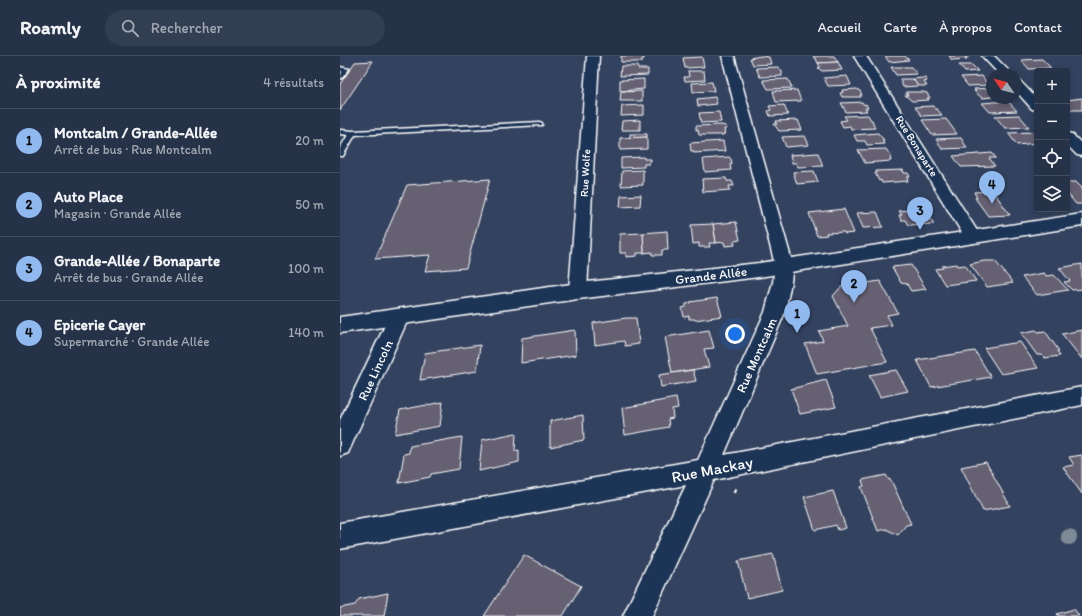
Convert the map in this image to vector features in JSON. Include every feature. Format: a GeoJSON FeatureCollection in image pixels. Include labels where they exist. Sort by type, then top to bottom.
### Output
{"type":"FeatureCollection","features":[{"type":"Feature","properties":{"kind":"main road","name":"Grande Allée"},"geometry":{"type":"LineString","coordinates":[[340,325],[578,291],[751,271],[1082,220]]}},
{"type":"Feature","properties":{"kind":"street","name":"Rue Wolfe"},"geometry":{"type":"LineString","coordinates":[[578,291],[593,56]]}},
{"type":"Feature","properties":{"kind":"street","name":"Rue Montcalm"},"geometry":{"type":"LineString","coordinates":[[637,616],[706,470],[775,312],[782,282],[784,265],[728,56]]}},
{"type":"Feature","properties":{"kind":"street","name":"Rue Bonaparte"},"geometry":{"type":"LineString","coordinates":[[860,56],[973,237]]}},
{"type":"Feature","properties":{"kind":"street"},"geometry":{"type":"LineString","coordinates":[[988,56],[1000,68]]}},
{"type":"Feature","properties":{"kind":"street"},"geometry":{"type":"LineString","coordinates":[[1022,90],[1035,104]]}},
{"type":"Feature","properties":{"kind":"street"},"geometry":{"type":"LineString","coordinates":[[1070,140],[1082,152]]}},
{"type":"Feature","properties":{"kind":"street","name":"Rue Lincoln"},"geometry":{"type":"LineString","coordinates":[[340,445],[399,317]]}},
{"type":"Feature","properties":{"kind":"street","name":"Rue Mackay"},"geometry":{"type":"LineString","coordinates":[[340,536],[706,470],[1082,396]]}},
{"type":"Feature","properties":{"kind":"lane"},"geometry":{"type":"LineString","coordinates":[[340,69],[346,69],[340,77]]}},
{"type":"Feature","properties":{"kind":"lane"},"geometry":{"type":"LineString","coordinates":[[340,132],[353,133],[540,124]]}},
{"type":"Feature","properties":{"kind":"lane"},"geometry":{"type":"LineString","coordinates":[[340,154],[353,133]]}},
{"type":"Feature","properties":{"kind":"path"},"geometry":{"type":"LineString","coordinates":[[734,493],[736,488]]}},
{"type":"Feature","properties":{"kind":"building"},"geometry":{"type":"Polygon","coordinates":[[[621,56],[644,56],[644,59],[642,59],[642,62],[621,62],[621,56]]]}},
{"type":"Feature","properties":{"kind":"building"},"geometry":{"type":"Polygon","coordinates":[[[761,56],[769,57],[771,64],[753,65],[750,58],[761,56]]]}},
{"type":"Feature","properties":{"kind":"building"},"geometry":{"type":"Polygon","coordinates":[[[834,56],[838,62],[818,63],[813,57],[834,56]]]}},
{"type":"Feature","properties":{"kind":"building"},"geometry":{"type":"Polygon","coordinates":[[[885,56],[905,56],[909,60],[889,62],[885,56]]]}},
{"type":"Feature","properties":{"kind":"building"},"geometry":{"type":"Polygon","coordinates":[[[949,56],[969,57],[965,57],[967,59],[952,60],[949,56]]]}},
{"type":"Feature","properties":{"kind":"building"},"geometry":{"type":"Polygon","coordinates":[[[702,57],[704,67],[685,68],[683,58],[702,57]]]}},
{"type":"Feature","properties":{"kind":"building"},"geometry":{"type":"Polygon","coordinates":[[[1042,59],[1051,68],[1029,69],[1021,60],[1042,59]]]}},
{"type":"Feature","properties":{"kind":"building"},"geometry":{"type":"Polygon","coordinates":[[[373,61],[340,110],[340,84],[355,62],[373,61]]]}},
{"type":"Feature","properties":{"kind":"building"},"geometry":{"type":"Polygon","coordinates":[[[838,62],[842,70],[822,71],[818,68],[820,67],[818,63],[838,62]]]}},
{"type":"Feature","properties":{"kind":"building"},"geometry":{"type":"Polygon","coordinates":[[[959,65],[972,65],[978,71],[965,72],[959,65]]]}},
{"type":"Feature","properties":{"kind":"building"},"geometry":{"type":"Polygon","coordinates":[[[621,66],[637,66],[638,69],[648,69],[648,75],[620,76],[621,66]]]}},
{"type":"Feature","properties":{"kind":"building"},"geometry":{"type":"Polygon","coordinates":[[[778,67],[782,70],[782,76],[760,77],[756,68],[778,67]]]}},
{"type":"Feature","properties":{"kind":"building"},"geometry":{"type":"Polygon","coordinates":[[[891,67],[911,67],[917,74],[896,75],[891,67]]]}},
{"type":"Feature","properties":{"kind":"building"},"geometry":{"type":"Polygon","coordinates":[[[688,71],[704,71],[705,80],[685,81],[684,77],[689,77],[688,71]]]}},
{"type":"Feature","properties":{"kind":"building"},"geometry":{"type":"Polygon","coordinates":[[[847,76],[851,85],[828,86],[824,78],[847,76]]]}},
{"type":"Feature","properties":{"kind":"building"},"geometry":{"type":"Polygon","coordinates":[[[982,76],[986,82],[986,85],[968,86],[961,77],[982,76]]]}},
{"type":"Feature","properties":{"kind":"building"},"geometry":{"type":"Polygon","coordinates":[[[925,78],[927,81],[924,82],[927,86],[918,86],[913,79],[925,78]]]}},
{"type":"Feature","properties":{"kind":"building"},"geometry":{"type":"Polygon","coordinates":[[[644,79],[644,89],[620,91],[620,80],[644,79]]]}},
{"type":"Feature","properties":{"kind":"building"},"geometry":{"type":"Polygon","coordinates":[[[788,79],[792,88],[768,89],[763,80],[788,79]]]}},
{"type":"Feature","properties":{"kind":"building"},"geometry":{"type":"Polygon","coordinates":[[[900,79],[913,79],[918,86],[903,87],[900,79]]]}},
{"type":"Feature","properties":{"kind":"building"},"geometry":{"type":"Polygon","coordinates":[[[712,82],[714,91],[693,92],[692,83],[712,82]]]}},
{"type":"Feature","properties":{"kind":"building"},"geometry":{"type":"Polygon","coordinates":[[[986,88],[986,98],[982,98],[974,91],[976,91],[974,89],[986,88]]]}},
{"type":"Feature","properties":{"kind":"building"},"geometry":{"type":"Polygon","coordinates":[[[857,89],[862,95],[860,95],[861,97],[842,97],[840,93],[843,92],[842,90],[857,89]]]}},
{"type":"Feature","properties":{"kind":"building"},"geometry":{"type":"Polygon","coordinates":[[[797,90],[801,101],[776,102],[773,91],[797,90]]]}},
{"type":"Feature","properties":{"kind":"building"},"geometry":{"type":"Polygon","coordinates":[[[642,91],[642,101],[620,101],[621,92],[642,91]]]}},
{"type":"Feature","properties":{"kind":"building"},"geometry":{"type":"Polygon","coordinates":[[[906,92],[927,93],[930,98],[927,98],[929,100],[912,101],[905,95],[908,95],[906,92]]]}},
{"type":"Feature","properties":{"kind":"building"},"geometry":{"type":"Polygon","coordinates":[[[715,97],[717,104],[698,106],[697,99],[715,97]]]}},
{"type":"Feature","properties":{"kind":"building"},"geometry":{"type":"Polygon","coordinates":[[[1082,98],[1082,110],[1072,110],[1070,108],[1070,100],[1082,98]]]}},
{"type":"Feature","properties":{"kind":"building"},"geometry":{"type":"Polygon","coordinates":[[[862,102],[864,105],[866,104],[868,108],[865,108],[867,111],[846,112],[841,103],[862,102]]]}},
{"type":"Feature","properties":{"kind":"building"},"geometry":{"type":"Polygon","coordinates":[[[982,103],[1011,104],[1017,111],[990,112],[982,103]]]}},
{"type":"Feature","properties":{"kind":"building"},"geometry":{"type":"Polygon","coordinates":[[[644,105],[644,115],[621,116],[622,106],[644,105]]]}},
{"type":"Feature","properties":{"kind":"building"},"geometry":{"type":"Polygon","coordinates":[[[784,105],[788,115],[770,116],[768,111],[771,110],[769,106],[784,105]]]}},
{"type":"Feature","properties":{"kind":"building"},"geometry":{"type":"Polygon","coordinates":[[[933,106],[942,115],[922,116],[915,107],[933,106]]]}},
{"type":"Feature","properties":{"kind":"building"},"geometry":{"type":"Polygon","coordinates":[[[719,112],[721,122],[701,123],[699,113],[719,112]]]}},
{"type":"Feature","properties":{"kind":"building"},"geometry":{"type":"Polygon","coordinates":[[[868,115],[875,128],[851,129],[850,126],[843,127],[840,121],[847,120],[844,116],[868,115]]]}},
{"type":"Feature","properties":{"kind":"building"},"geometry":{"type":"Polygon","coordinates":[[[1019,115],[1029,127],[1005,128],[995,116],[1019,115]]]}},
{"type":"Feature","properties":{"kind":"building"},"geometry":{"type":"Polygon","coordinates":[[[946,119],[957,134],[932,135],[922,120],[946,119]]]}},
{"type":"Feature","properties":{"kind":"building"},"geometry":{"type":"Polygon","coordinates":[[[640,120],[640,130],[621,130],[622,121],[640,120]]]}},
{"type":"Feature","properties":{"kind":"building"},"geometry":{"type":"Polygon","coordinates":[[[798,120],[802,130],[779,131],[774,124],[777,124],[776,121],[798,120]]]}},
{"type":"Feature","properties":{"kind":"building"},"geometry":{"type":"Polygon","coordinates":[[[696,126],[726,126],[727,129],[724,129],[725,134],[723,135],[699,135],[698,130],[696,130],[696,126]]]}},
{"type":"Feature","properties":{"kind":"building"},"geometry":{"type":"Polygon","coordinates":[[[1033,132],[1034,143],[1017,145],[1008,133],[1033,132]]]}},
{"type":"Feature","properties":{"kind":"building"},"geometry":{"type":"Polygon","coordinates":[[[878,133],[884,140],[882,140],[884,144],[867,145],[865,141],[857,141],[854,135],[878,133]]]}},
{"type":"Feature","properties":{"kind":"building"},"geometry":{"type":"Polygon","coordinates":[[[630,134],[647,134],[647,137],[630,138],[630,134]]]}},
{"type":"Feature","properties":{"kind":"building"},"geometry":{"type":"Polygon","coordinates":[[[805,136],[809,145],[786,147],[782,137],[805,136]]]}},
{"type":"Feature","properties":{"kind":"building"},"geometry":{"type":"Polygon","coordinates":[[[647,137],[647,149],[620,150],[620,138],[647,137]]]}},
{"type":"Feature","properties":{"kind":"building"},"geometry":{"type":"Polygon","coordinates":[[[961,138],[967,148],[942,149],[936,139],[961,138]]]}},
{"type":"Feature","properties":{"kind":"building"},"geometry":{"type":"Polygon","coordinates":[[[723,141],[725,151],[694,153],[694,151],[691,151],[690,143],[723,141]]]}},
{"type":"Feature","properties":{"kind":"building"},"geometry":{"type":"Polygon","coordinates":[[[886,149],[892,158],[890,158],[891,161],[865,163],[858,150],[886,149]]]}},
{"type":"Feature","properties":{"kind":"building"},"geometry":{"type":"Polygon","coordinates":[[[818,153],[823,166],[798,167],[796,163],[792,163],[790,155],[818,153]]]}},
{"type":"Feature","properties":{"kind":"building"},"geometry":{"type":"Polygon","coordinates":[[[992,153],[996,158],[989,158],[995,166],[961,167],[953,156],[992,153]]]}},
{"type":"Feature","properties":{"kind":"building"},"geometry":{"type":"Polygon","coordinates":[[[644,157],[644,159],[651,159],[651,161],[649,161],[649,164],[644,164],[644,167],[621,168],[621,158],[644,157]]]}},
{"type":"Feature","properties":{"kind":"building"},"geometry":{"type":"Polygon","coordinates":[[[729,157],[732,164],[730,164],[731,170],[705,172],[703,159],[729,157]]]}},
{"type":"Feature","properties":{"kind":"building"},"geometry":{"type":"Polygon","coordinates":[[[643,170],[643,185],[621,186],[622,171],[643,170]]]}},
{"type":"Feature","properties":{"kind":"building"},"geometry":{"type":"Polygon","coordinates":[[[903,170],[904,173],[908,173],[910,177],[907,177],[908,181],[882,183],[881,180],[879,181],[875,173],[877,173],[876,171],[903,170]]]}},
{"type":"Feature","properties":{"kind":"building"},"geometry":{"type":"Polygon","coordinates":[[[814,171],[818,182],[797,184],[793,172],[814,171]]]}},
{"type":"Feature","properties":{"kind":"building"},"geometry":{"type":"Polygon","coordinates":[[[726,178],[727,181],[732,181],[734,186],[729,186],[730,190],[703,192],[702,179],[726,178]]]}},
{"type":"Feature","properties":{"kind":"building"},"geometry":{"type":"Polygon","coordinates":[[[490,179],[466,268],[425,271],[430,255],[375,259],[407,185],[490,179]]]}},
{"type":"Feature","properties":{"kind":"building"},"geometry":{"type":"Polygon","coordinates":[[[1070,182],[1076,182],[1082,188],[1082,204],[1076,204],[1070,197],[1070,182]]]}},
{"type":"Feature","properties":{"kind":"building"},"geometry":{"type":"Polygon","coordinates":[[[993,191],[1010,215],[988,216],[975,198],[977,198],[974,192],[993,191]]]}},
{"type":"Feature","properties":{"kind":"building"},"geometry":{"type":"Polygon","coordinates":[[[641,195],[640,206],[620,207],[621,196],[641,195]]]}},
{"type":"Feature","properties":{"kind":"building"},"geometry":{"type":"Polygon","coordinates":[[[844,209],[854,233],[826,233],[827,235],[817,236],[809,213],[844,209]]]}},
{"type":"Feature","properties":{"kind":"building"},"geometry":{"type":"Polygon","coordinates":[[[925,209],[934,224],[908,225],[905,220],[901,220],[899,215],[902,215],[899,211],[925,209]]]}},
{"type":"Feature","properties":{"kind":"building"},"geometry":{"type":"Polygon","coordinates":[[[877,212],[883,227],[863,228],[857,213],[877,212]]]}},
{"type":"Feature","properties":{"kind":"building"},"geometry":{"type":"Polygon","coordinates":[[[736,222],[740,240],[734,241],[735,245],[725,246],[724,242],[716,243],[713,224],[736,222]]]}},
{"type":"Feature","properties":{"kind":"building"},"geometry":{"type":"Polygon","coordinates":[[[713,224],[716,243],[709,243],[710,247],[699,247],[699,243],[693,244],[691,225],[713,224]]]}},
{"type":"Feature","properties":{"kind":"building"},"geometry":{"type":"Polygon","coordinates":[[[667,231],[668,250],[662,250],[662,255],[652,255],[652,252],[644,253],[643,233],[667,231]]]}},
{"type":"Feature","properties":{"kind":"building"},"geometry":{"type":"Polygon","coordinates":[[[643,233],[644,253],[637,253],[637,256],[626,257],[626,253],[620,253],[620,234],[643,233]]]}},
{"type":"Feature","properties":{"kind":"building"},"geometry":{"type":"Polygon","coordinates":[[[984,261],[995,261],[1013,283],[987,287],[970,264],[984,261]]]}},
{"type":"Feature","properties":{"kind":"building"},"geometry":{"type":"Polygon","coordinates":[[[956,264],[957,266],[965,265],[976,281],[945,285],[935,269],[943,268],[942,266],[956,264]]]}},
{"type":"Feature","properties":{"kind":"building"},"geometry":{"type":"Polygon","coordinates":[[[1082,264],[1082,289],[1072,290],[1064,282],[1070,281],[1059,268],[1082,264]]]}},
{"type":"Feature","properties":{"kind":"building"},"geometry":{"type":"Polygon","coordinates":[[[911,265],[926,289],[911,291],[907,284],[901,283],[892,267],[911,265]]]}},
{"type":"Feature","properties":{"kind":"building"},"geometry":{"type":"Polygon","coordinates":[[[1044,273],[1046,276],[1054,275],[1068,290],[1037,295],[1022,277],[1044,273]]]}},
{"type":"Feature","properties":{"kind":"building"},"geometry":{"type":"Polygon","coordinates":[[[880,281],[898,313],[887,315],[892,325],[870,328],[887,362],[817,374],[805,344],[823,341],[819,331],[848,326],[833,296],[841,287],[880,281]]]}},
{"type":"Feature","properties":{"kind":"building"},"geometry":{"type":"Polygon","coordinates":[[[717,298],[722,316],[695,320],[689,319],[689,316],[684,317],[682,308],[686,307],[686,304],[691,303],[690,302],[717,298]]]}},
{"type":"Feature","properties":{"kind":"building"},"geometry":{"type":"Polygon","coordinates":[[[636,318],[639,344],[625,346],[624,341],[595,345],[593,323],[636,318]]]}},
{"type":"Feature","properties":{"kind":"building"},"geometry":{"type":"Polygon","coordinates":[[[575,330],[576,355],[521,363],[522,338],[575,330]]]}},
{"type":"Feature","properties":{"kind":"building"},"geometry":{"type":"Polygon","coordinates":[[[709,330],[714,348],[704,349],[709,367],[672,373],[665,337],[709,330]]]}},
{"type":"Feature","properties":{"kind":"building"},"geometry":{"type":"Polygon","coordinates":[[[1036,330],[1038,332],[1045,331],[1059,351],[1057,351],[1060,356],[1045,358],[1042,355],[1037,355],[1021,333],[1036,330]]]}},
{"type":"Feature","properties":{"kind":"building"},"geometry":{"type":"Polygon","coordinates":[[[1082,330],[1082,359],[1062,334],[1082,330]]]}},
{"type":"Feature","properties":{"kind":"building"},"geometry":{"type":"Polygon","coordinates":[[[1020,342],[1038,368],[1001,374],[984,348],[1020,342]]]}},
{"type":"Feature","properties":{"kind":"building"},"geometry":{"type":"Polygon","coordinates":[[[480,345],[477,371],[420,380],[425,353],[480,345]]]}},
{"type":"Feature","properties":{"kind":"building"},"geometry":{"type":"Polygon","coordinates":[[[975,351],[991,377],[931,387],[917,360],[975,351]]]}},
{"type":"Feature","properties":{"kind":"building"},"geometry":{"type":"Polygon","coordinates":[[[693,370],[696,381],[661,387],[659,375],[693,370]]]}},
{"type":"Feature","properties":{"kind":"building"},"geometry":{"type":"Polygon","coordinates":[[[896,370],[908,391],[880,397],[869,375],[896,370]]]}},
{"type":"Feature","properties":{"kind":"building"},"geometry":{"type":"Polygon","coordinates":[[[826,380],[836,407],[800,414],[791,389],[826,380]]]}},
{"type":"Feature","properties":{"kind":"building"},"geometry":{"type":"Polygon","coordinates":[[[676,398],[678,408],[672,409],[673,418],[668,419],[669,427],[625,435],[622,408],[676,398]]]}},
{"type":"Feature","properties":{"kind":"building"},"geometry":{"type":"Polygon","coordinates":[[[443,402],[440,426],[395,434],[400,410],[443,402]]]}},
{"type":"Feature","properties":{"kind":"building"},"geometry":{"type":"Polygon","coordinates":[[[583,415],[584,440],[550,447],[550,421],[583,415]]]}},
{"type":"Feature","properties":{"kind":"building"},"geometry":{"type":"Polygon","coordinates":[[[516,433],[515,451],[519,450],[519,462],[479,471],[482,440],[516,433]]]}},
{"type":"Feature","properties":{"kind":"building"},"geometry":{"type":"Polygon","coordinates":[[[462,437],[459,469],[431,474],[430,477],[399,483],[404,454],[409,453],[410,446],[462,437]]]}},
{"type":"Feature","properties":{"kind":"building"},"geometry":{"type":"Polygon","coordinates":[[[1082,455],[1082,494],[1063,467],[1074,465],[1069,457],[1082,455]]]}},
{"type":"Feature","properties":{"kind":"building"},"geometry":{"type":"Polygon","coordinates":[[[986,462],[1010,506],[983,511],[961,467],[986,462]]]}},
{"type":"Feature","properties":{"kind":"building"},"geometry":{"type":"Polygon","coordinates":[[[886,475],[889,480],[891,480],[911,524],[906,525],[898,535],[886,529],[878,531],[861,487],[864,486],[862,480],[886,475]]]}},
{"type":"Feature","properties":{"kind":"building"},"geometry":{"type":"Polygon","coordinates":[[[833,491],[846,528],[838,530],[836,525],[815,530],[804,497],[833,491]]]}},
{"type":"Feature","properties":{"kind":"building"},"geometry":{"type":"Polygon","coordinates":[[[773,554],[782,590],[747,598],[738,561],[773,554]]]}},
{"type":"Feature","properties":{"kind":"building"},"geometry":{"type":"Polygon","coordinates":[[[524,555],[581,586],[563,616],[484,616],[524,555]]]}},
{"type":"Feature","properties":{"kind":"building"},"geometry":{"type":"Polygon","coordinates":[[[388,593],[384,616],[340,616],[340,608],[355,605],[359,599],[388,593]]]}},
{"type":"Feature","properties":{"kind":"building"},"geometry":{"type":"Polygon","coordinates":[[[1074,609],[1079,616],[1058,616],[1057,614],[1074,609]]]}},
{"type":"Feature","properties":{"kind":"place","name":"Epicerie Cayer"},"geometry":{"type":"Point","coordinates":[992,204]}},
{"type":"Feature","properties":{"kind":"place","name":"Grande-Allée / Bonaparte"},"geometry":{"type":"Point","coordinates":[920,230]}},
{"type":"Feature","properties":{"kind":"place","name":"Auto Place"},"geometry":{"type":"Point","coordinates":[854,303]}},
{"type":"Feature","properties":{"kind":"place","name":"Montcalm / Grande-Allée"},"geometry":{"type":"Point","coordinates":[797,333]}}]}
